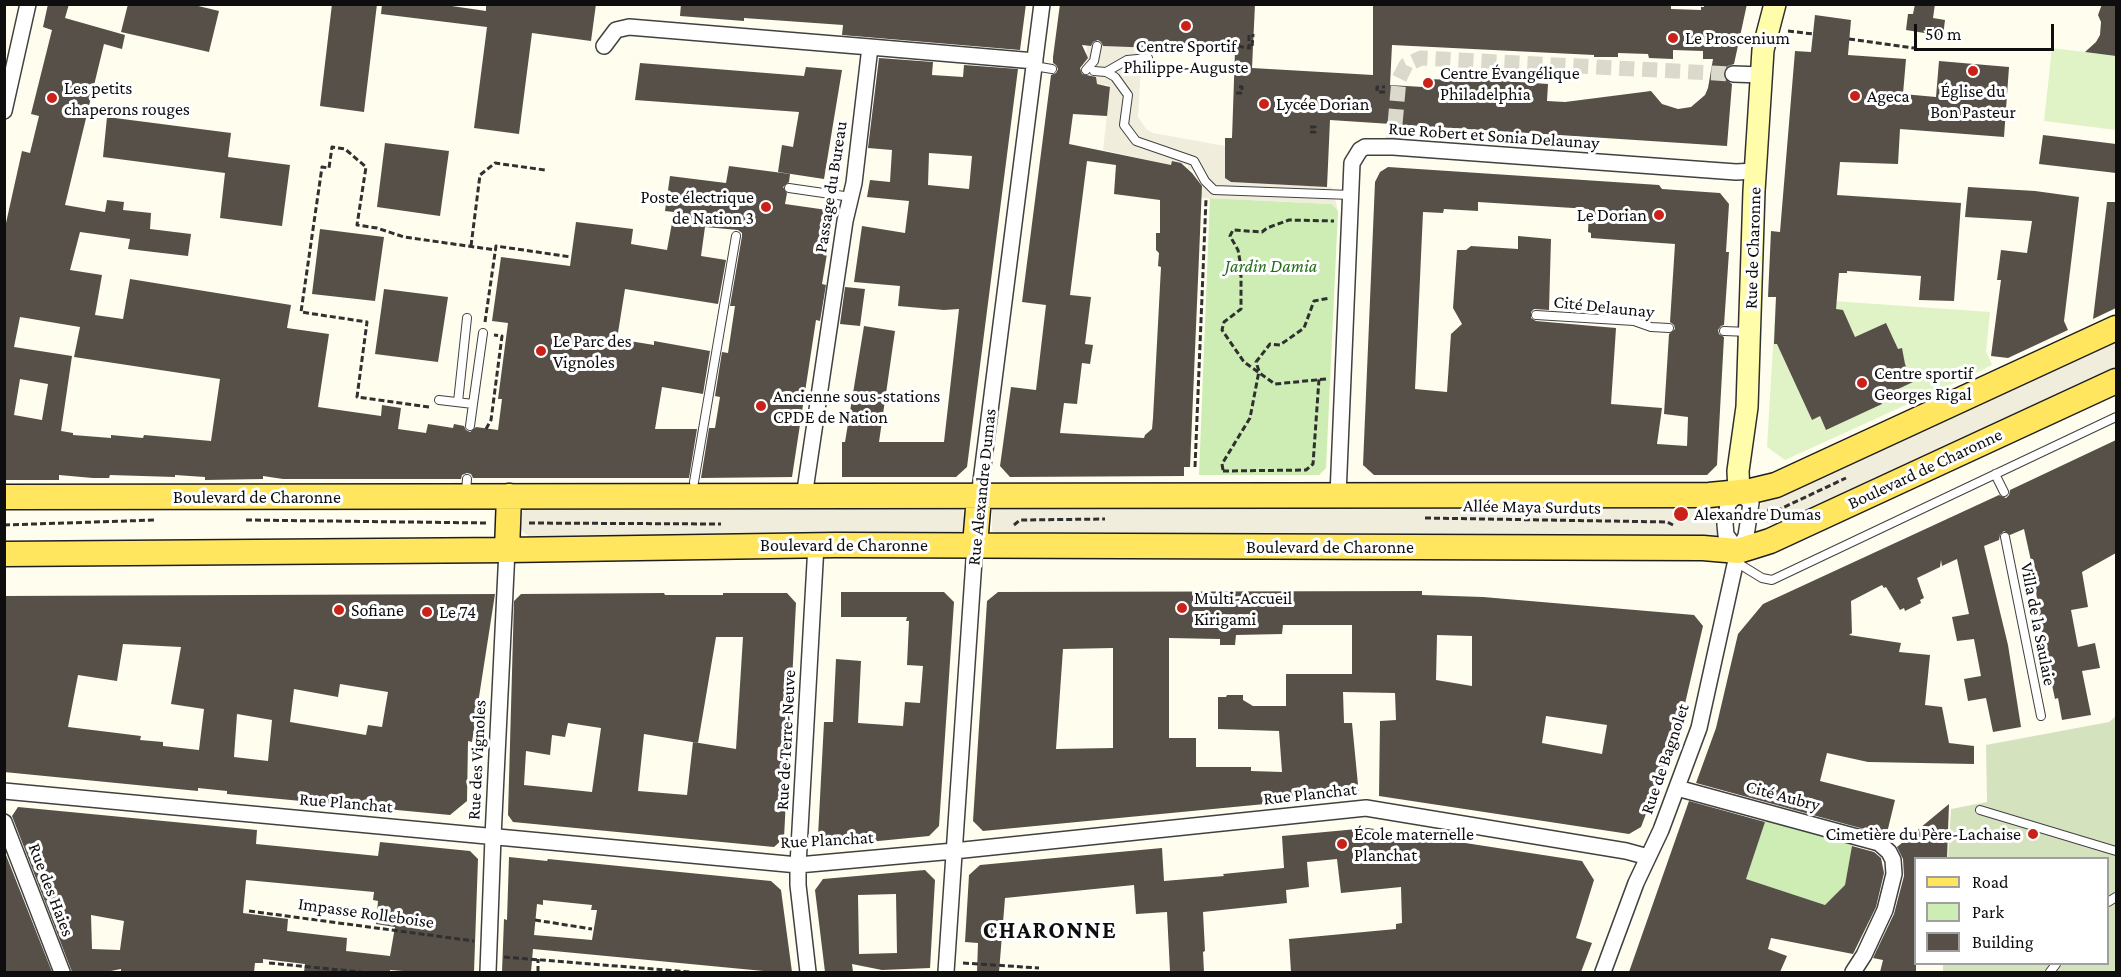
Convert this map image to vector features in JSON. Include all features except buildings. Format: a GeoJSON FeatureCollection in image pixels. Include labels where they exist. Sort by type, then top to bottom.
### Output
{"type":"FeatureCollection","features":[{"type":"Feature","properties":{"kind":"main road","name":"Boulevard de Charonne"},"geometry":{"type":"LineString","coordinates":[[4,497],[466,488],[509,496],[1709,495],[1751,491],[1776,485],[2116,328]]}},
{"type":"Feature","properties":{"kind":"main road","name":"Boulevard de Charonne"},"geometry":{"type":"LineString","coordinates":[[4,554],[975,545],[1703,548],[1737,556],[2116,381]]}},
{"type":"Feature","properties":{"kind":"main road"},"geometry":{"type":"LineString","coordinates":[[507,550],[509,496]]}},
{"type":"Feature","properties":{"kind":"main road","name":"Rue Alexandre Dumas"},"geometry":{"type":"LineString","coordinates":[[975,545],[979,497]]}},
{"type":"Feature","properties":{"kind":"street"},"geometry":{"type":"LineString","coordinates":[[4,111],[28,4]]}},
{"type":"Feature","properties":{"kind":"street","name":"Rue Alexandre Dumas"},"geometry":{"type":"LineString","coordinates":[[979,497],[1042,4]]}},
{"type":"Feature","properties":{"kind":"street","name":"Rue de Charonne"},"geometry":{"type":"LineString","coordinates":[[1737,556],[1726,535],[1725,524],[1728,504],[1739,492],[1738,471],[1747,407],[1763,50],[1775,4]]}},
{"type":"Feature","properties":{"kind":"street"},"geometry":{"type":"LineString","coordinates":[[604,46],[616,30],[629,27],[1035,63]]}},
{"type":"Feature","properties":{"kind":"street","name":"Passage du Bureau"},"geometry":{"type":"LineString","coordinates":[[804,497],[845,221],[851,197],[870,47]]}},
{"type":"Feature","properties":{"kind":"street"},"geometry":{"type":"LineString","coordinates":[[1733,74],[1762,75]]}},
{"type":"Feature","properties":{"kind":"street","name":"Rue Robert et Sonia Delaunay"},"geometry":{"type":"LineString","coordinates":[[1338,495],[1352,163],[1355,155],[1365,147],[1393,147],[1736,172],[1756,171]]}},
{"type":"Feature","properties":{"kind":"street","name":"Rue de Charonne"},"geometry":{"type":"LineString","coordinates":[[1737,556],[1746,536],[1751,502],[1739,492]]}},
{"type":"Feature","properties":{"kind":"street","name":"Rue de Terre-Neuve"},"geometry":{"type":"LineString","coordinates":[[808,972],[798,885],[798,865],[816,545]]}},
{"type":"Feature","properties":{"kind":"street","name":"Rue Alexandre Dumas"},"geometry":{"type":"LineString","coordinates":[[946,972],[975,545]]}},
{"type":"Feature","properties":{"kind":"street","name":"Rue des Vignoles"},"geometry":{"type":"LineString","coordinates":[[488,972],[492,837],[507,550]]}},
{"type":"Feature","properties":{"kind":"street","name":"Rue de Bagnolet"},"geometry":{"type":"LineString","coordinates":[[1604,972],[1636,883],[1677,788],[1699,728],[1737,556]]}},
{"type":"Feature","properties":{"kind":"street","name":"Cité Aubry"},"geometry":{"type":"LineString","coordinates":[[1677,788],[1879,843],[1889,852],[1893,860],[1894,874],[1885,910],[1864,955],[1853,972]]}},
{"type":"Feature","properties":{"kind":"street","name":"Rue Planchat"},"geometry":{"type":"LineString","coordinates":[[4,791],[798,865],[954,851],[1366,807],[1626,851],[1648,857]]}},
{"type":"Feature","properties":{"kind":"street","name":"Rue des Haies"},"geometry":{"type":"LineString","coordinates":[[4,822],[62,972]]}},
{"type":"Feature","properties":{"kind":"lane"},"geometry":{"type":"LineString","coordinates":[[1097,45],[1090,71],[1106,72],[1115,77],[1128,95],[1124,125],[1136,141],[1194,161],[1209,186],[1214,190],[1351,195]]}},
{"type":"Feature","properties":{"kind":"lane"},"geometry":{"type":"LineString","coordinates":[[1106,72],[1127,60],[1148,58]]}},
{"type":"Feature","properties":{"kind":"lane"},"geometry":{"type":"LineString","coordinates":[[1035,63],[1052,69]]}},
{"type":"Feature","properties":{"kind":"lane"},"geometry":{"type":"LineString","coordinates":[[789,188],[851,197]]}},
{"type":"Feature","properties":{"kind":"lane"},"geometry":{"type":"LineString","coordinates":[[694,482],[736,236]]}},
{"type":"Feature","properties":{"kind":"lane","name":"Cité Delaunay"},"geometry":{"type":"LineString","coordinates":[[1536,315],[1634,321],[1651,327],[1669,328]]}},
{"type":"Feature","properties":{"kind":"lane"},"geometry":{"type":"LineString","coordinates":[[458,402],[467,318]]}},
{"type":"Feature","properties":{"kind":"lane"},"geometry":{"type":"LineString","coordinates":[[1724,331],[1751,332]]}},
{"type":"Feature","properties":{"kind":"lane"},"geometry":{"type":"LineString","coordinates":[[470,426],[483,333]]}},
{"type":"Feature","properties":{"kind":"lane"},"geometry":{"type":"LineString","coordinates":[[438,404],[458,402],[473,405]]}},
{"type":"Feature","properties":{"kind":"lane"},"geometry":{"type":"LineString","coordinates":[[1737,556],[1762,578],[1772,579],[2116,417]]}},
{"type":"Feature","properties":{"kind":"lane"},"geometry":{"type":"LineString","coordinates":[[1995,474],[2004,492]]}},
{"type":"Feature","properties":{"kind":"lane","name":"Villa de la Saulaie"},"geometry":{"type":"LineString","coordinates":[[2005,537],[2041,716]]}},
{"type":"Feature","properties":{"kind":"lane"},"geometry":{"type":"LineString","coordinates":[[1980,810],[2116,851]]}},
{"type":"Feature","properties":{"kind":"path"},"geometry":{"type":"LineString","coordinates":[[1769,28],[1813,34]]}},
{"type":"Feature","properties":{"kind":"path"},"geometry":{"type":"LineString","coordinates":[[1238,46],[1248,48],[1249,35]]}},
{"type":"Feature","properties":{"kind":"path"},"geometry":{"type":"LineString","coordinates":[[1849,39],[1914,48]]}},
{"type":"Feature","properties":{"kind":"path"},"geometry":{"type":"LineString","coordinates":[[1236,93],[1242,93],[1242,87],[1237,86]]}},
{"type":"Feature","properties":{"kind":"path"},"geometry":{"type":"LineString","coordinates":[[1385,87],[1377,87],[1377,92],[1385,92]]}},
{"type":"Feature","properties":{"kind":"path"},"geometry":{"type":"LineString","coordinates":[[438,404],[357,397],[367,322],[301,312],[322,167],[329,168],[332,147],[345,149],[366,167],[357,225],[377,228],[404,237],[496,250]]}},
{"type":"Feature","properties":{"kind":"path"},"geometry":{"type":"LineString","coordinates":[[471,246],[480,175],[495,163],[545,170]]}},
{"type":"Feature","properties":{"kind":"path"},"geometry":{"type":"LineString","coordinates":[[1195,467],[1206,198],[1209,186]]}},
{"type":"Feature","properties":{"kind":"path"},"geometry":{"type":"LineString","coordinates":[[1329,379],[1275,384],[1244,362],[1222,330],[1224,322],[1241,309],[1241,276],[1237,267],[1240,261],[1238,250],[1230,236],[1233,230],[1262,232],[1289,220],[1335,221],[1334,232]]}},
{"type":"Feature","properties":{"kind":"path"},"geometry":{"type":"LineString","coordinates":[[486,429],[491,420],[502,336],[483,333],[496,246],[571,257]]}},
{"type":"Feature","properties":{"kind":"path"},"geometry":{"type":"LineString","coordinates":[[1319,379],[1313,464],[1306,470],[1222,472],[1222,464],[1250,418],[1259,371],[1256,362],[1270,344],[1280,345],[1304,328],[1314,301],[1330,298]]}},
{"type":"Feature","properties":{"kind":"path"},"geometry":{"type":"LineString","coordinates":[[1768,499],[1770,518]]}},
{"type":"Feature","properties":{"kind":"path","name":"Allée Maya Surduts"},"geometry":{"type":"LineString","coordinates":[[1417,518],[1666,522],[1675,526]]}},
{"type":"Feature","properties":{"kind":"path"},"geometry":{"type":"LineString","coordinates":[[4,525],[158,520]]}},
{"type":"Feature","properties":{"kind":"path"},"geometry":{"type":"LineString","coordinates":[[240,520],[496,523]]}},
{"type":"Feature","properties":{"kind":"path","name":"Impasse Rolleboise"},"geometry":{"type":"LineString","coordinates":[[249,911],[479,942]]}},
{"type":"Feature","properties":{"kind":"path"},"geometry":{"type":"LineString","coordinates":[[536,920],[592,929]]}},
{"type":"Feature","properties":{"kind":"path"},"geometry":{"type":"LineString","coordinates":[[500,956],[691,972]]}},
{"type":"Feature","properties":{"kind":"path"},"geometry":{"type":"LineString","coordinates":[[538,959],[538,972]]}},
{"type":"Feature","properties":{"kind":"path"},"geometry":{"type":"LineString","coordinates":[[269,963],[361,972]]}},
{"type":"Feature","properties":{"kind":"path"},"geometry":{"type":"LineString","coordinates":[[960,963],[1039,968]]}},
{"type":"Feature","properties":{"kind":"green space"},"geometry":{"type":"Polygon","coordinates":[[[2052,48],[2116,56],[2116,130],[2044,121],[2052,48]]]}},
{"type":"Feature","properties":{"kind":"green space","name":"Jardin Damia"},"geometry":{"type":"Polygon","coordinates":[[[1210,198],[1332,204],[1338,211],[1326,468],[1319,475],[1199,475],[1210,198]]]}},
{"type":"Feature","properties":{"kind":"green space","name":"Centre sportif Georges Rigal"},"geometry":{"type":"Polygon","coordinates":[[[1776,297],[1990,312],[1986,351],[1992,365],[1976,373],[1972,365],[1962,369],[1965,378],[1785,460],[1767,447],[1776,297]]]}},
{"type":"Feature","properties":{"kind":"green space","name":"Cimetière du Père-Lachaise"},"geometry":{"type":"Polygon","coordinates":[[[2116,716],[2116,972],[1943,972],[1943,965],[2109,965],[2109,857],[1948,857],[1951,809],[1987,802],[1986,745],[2109,722],[2116,716]]]}},
{"type":"Feature","properties":{"kind":"green space"},"geometry":{"type":"Polygon","coordinates":[[[1766,818],[1853,842],[1845,885],[1825,905],[1746,879],[1766,818]]]}},
{"type":"Feature","properties":{"kind":"shaded area"},"geometry":{"type":"Polygon","coordinates":[[[1087,45],[1149,48],[1148,66],[1141,66],[1138,117],[1146,129],[1153,133],[1225,146],[1231,182],[1332,187],[1338,211],[1332,204],[1201,198],[1202,181],[1195,171],[1188,169],[1188,165],[1173,161],[1171,165],[1103,150],[1110,88],[1107,85],[1095,84],[1093,68],[1086,58],[1087,45]]]}},
{"type":"Feature","properties":{"kind":"shaded area"},"geometry":{"type":"Polygon","coordinates":[[[2116,338],[2116,368],[1784,522],[1771,525],[1763,522],[1760,517],[1760,507],[1764,501],[2116,338]]]}},
{"type":"Feature","properties":{"kind":"shaded area"},"geometry":{"type":"Polygon","coordinates":[[[1715,506],[1718,513],[1718,533],[1715,539],[1684,540],[1680,535],[998,536],[992,531],[992,507],[1715,506]]]}},
{"type":"Feature","properties":{"kind":"shaded area"},"geometry":{"type":"Polygon","coordinates":[[[526,507],[961,507],[965,515],[964,529],[958,534],[530,536],[519,527],[520,515],[526,507]]]}},
{"type":"Feature","properties":{"kind":"tunnel"},"geometry":{"type":"LineString","coordinates":[[1393,147],[1399,79],[1406,65],[1421,58],[1733,74]]}},
{"type":"Feature","properties":{"kind":"place","name":"Centre Sportif Philippe-Auguste"},"geometry":{"type":"Point","coordinates":[1186,26]}},
{"type":"Feature","properties":{"kind":"place","name":"Le Proscenium"},"geometry":{"type":"Point","coordinates":[1673,38]}},
{"type":"Feature","properties":{"kind":"place","name":"Église du Bon Pasteur"},"geometry":{"type":"Point","coordinates":[1973,71]}},
{"type":"Feature","properties":{"kind":"place","name":"Centre Évangélique Philadelphia"},"geometry":{"type":"Point","coordinates":[1428,83]}},
{"type":"Feature","properties":{"kind":"place","name":"Ageca"},"geometry":{"type":"Point","coordinates":[1855,96]}},
{"type":"Feature","properties":{"kind":"place","name":"Les petits chaperons rouges"},"geometry":{"type":"Point","coordinates":[52,98]}},
{"type":"Feature","properties":{"kind":"place","name":"Lycée Dorian"},"geometry":{"type":"Point","coordinates":[1264,104]}},
{"type":"Feature","properties":{"kind":"place","name":"Poste électrique de Nation 3"},"geometry":{"type":"Point","coordinates":[766,207]}},
{"type":"Feature","properties":{"kind":"place","name":"Le Dorian"},"geometry":{"type":"Point","coordinates":[1659,215]}},
{"type":"Feature","properties":{"kind":"place","name":"Le Parc des Vignoles"},"geometry":{"type":"Point","coordinates":[541,351]}},
{"type":"Feature","properties":{"kind":"place","name":"Centre sportif Georges Rigal"},"geometry":{"type":"Point","coordinates":[1862,383]}},
{"type":"Feature","properties":{"kind":"place","name":"Ancienne sous-stations CPDE de Nation"},"geometry":{"type":"Point","coordinates":[761,406]}},
{"type":"Feature","properties":{"kind":"place","name":"Alexandre Dumas"},"geometry":{"type":"Point","coordinates":[1681,514]}},
{"type":"Feature","properties":{"kind":"place","name":"Multi-Accueil Kirigami"},"geometry":{"type":"Point","coordinates":[1182,608]}},
{"type":"Feature","properties":{"kind":"place","name":"Sofiane"},"geometry":{"type":"Point","coordinates":[339,610]}},
{"type":"Feature","properties":{"kind":"place","name":"Le 74"},"geometry":{"type":"Point","coordinates":[427,612]}},
{"type":"Feature","properties":{"kind":"place","name":"Cimetière du Père-Lachaise"},"geometry":{"type":"Point","coordinates":[2033,834]}},
{"type":"Feature","properties":{"kind":"place","name":"École maternelle Planchat"},"geometry":{"type":"Point","coordinates":[1342,844]}},
{"type":"Feature","properties":{"kind":"district","name":"CHARONNE"},"geometry":{"type":"Point","coordinates":[1050,931]}}]}
